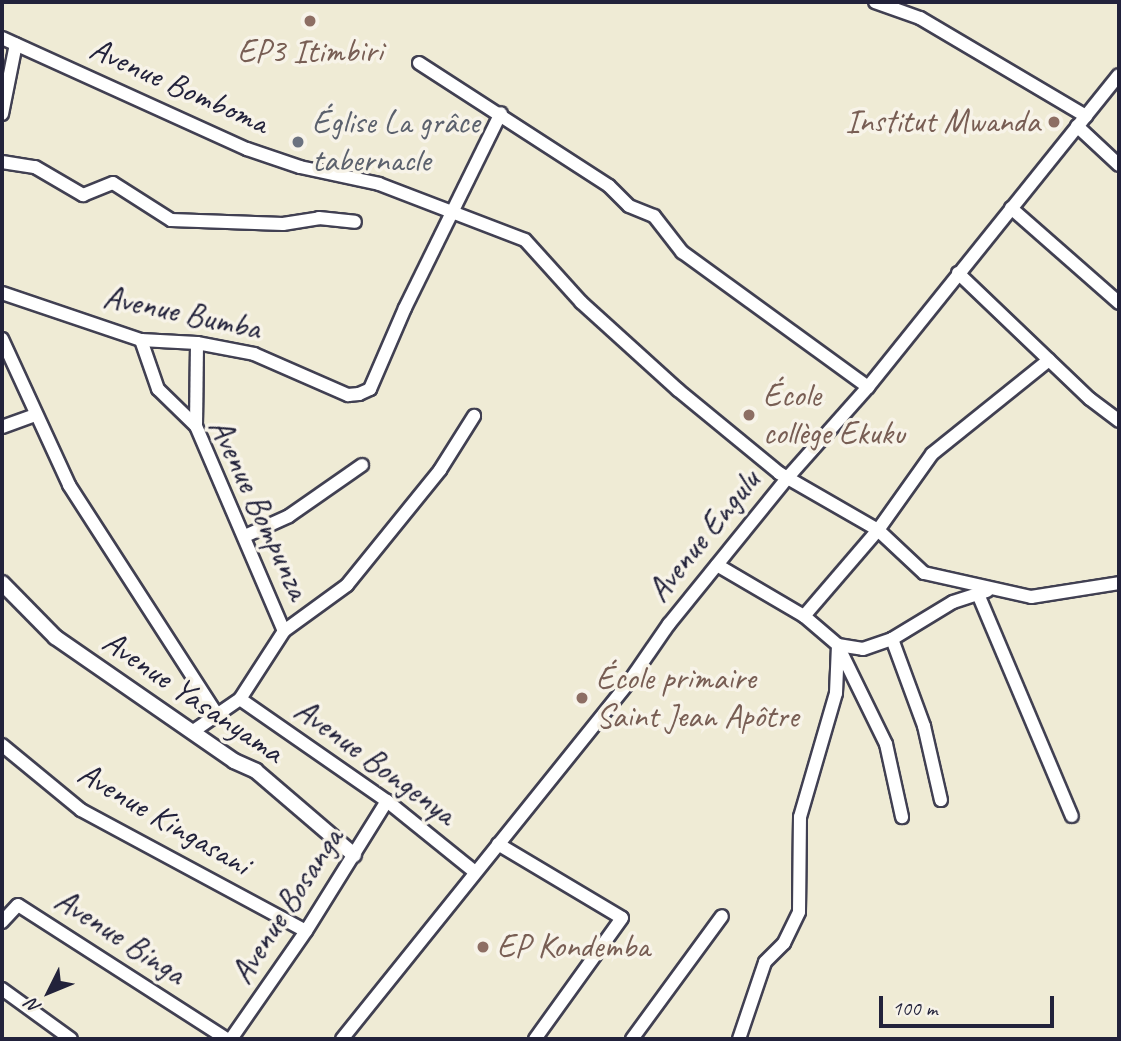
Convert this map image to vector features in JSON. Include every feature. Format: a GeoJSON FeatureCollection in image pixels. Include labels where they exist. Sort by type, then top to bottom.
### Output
{"type":"FeatureCollection","features":[{"type":"Feature","properties":{"kind":"street"},"geometry":{"type":"LineString","coordinates":[[875,2],[920,18],[1082,121],[1119,165]]}},
{"type":"Feature","properties":{"kind":"street","name":"Avenue Bomboma"},"geometry":{"type":"LineString","coordinates":[[2,38],[247,149],[300,167],[379,184],[525,240],[581,302],[678,390],[779,473],[789,476],[878,530],[924,573],[985,592],[1031,597],[1119,583]]}},
{"type":"Feature","properties":{"kind":"street"},"geometry":{"type":"LineString","coordinates":[[2,114],[16,44]]}},
{"type":"Feature","properties":{"kind":"street"},"geometry":{"type":"LineString","coordinates":[[419,63],[501,113],[608,186],[629,206],[654,216],[682,252],[868,387]]}},
{"type":"Feature","properties":{"kind":"street","name":"Avenue Engulu"},"geometry":{"type":"LineString","coordinates":[[342,1039],[717,565],[789,476],[868,387],[1119,75]]}},
{"type":"Feature","properties":{"kind":"street"},"geometry":{"type":"LineString","coordinates":[[454,212],[501,113]]}},
{"type":"Feature","properties":{"kind":"street"},"geometry":{"type":"LineString","coordinates":[[2,162],[35,167],[83,195],[113,183],[172,220],[283,224],[318,218],[355,222]]}},
{"type":"Feature","properties":{"kind":"street"},"geometry":{"type":"LineString","coordinates":[[1011,208],[1119,303]]}},
{"type":"Feature","properties":{"kind":"street","name":"Avenue Bumba"},"geometry":{"type":"LineString","coordinates":[[2,293],[141,340],[197,343],[254,354],[348,394],[370,389],[454,212]]}},
{"type":"Feature","properties":{"kind":"street"},"geometry":{"type":"LineString","coordinates":[[958,273],[1049,360],[1119,421]]}},
{"type":"Feature","properties":{"kind":"street"},"geometry":{"type":"LineString","coordinates":[[2,339],[69,485],[217,715]]}},
{"type":"Feature","properties":{"kind":"street","name":"Avenue Bompunza"},"geometry":{"type":"LineString","coordinates":[[141,340],[158,389],[196,426],[284,631]]}},
{"type":"Feature","properties":{"kind":"street"},"geometry":{"type":"LineString","coordinates":[[196,426],[197,343]]}},
{"type":"Feature","properties":{"kind":"street"},"geometry":{"type":"LineString","coordinates":[[804,616],[878,530],[932,454],[1049,360]]}},
{"type":"Feature","properties":{"kind":"street"},"geometry":{"type":"LineString","coordinates":[[2,428],[35,415]]}},
{"type":"Feature","properties":{"kind":"street"},"geometry":{"type":"LineString","coordinates":[[192,732],[240,699],[284,631],[347,585],[440,470],[474,416]]}},
{"type":"Feature","properties":{"kind":"street"},"geometry":{"type":"LineString","coordinates":[[245,536],[289,516],[362,465]]}},
{"type":"Feature","properties":{"kind":"street"},"geometry":{"type":"LineString","coordinates":[[717,565],[804,616],[838,645],[886,744],[902,817]]}},
{"type":"Feature","properties":{"kind":"street","name":"Avenue Yasanyama"},"geometry":{"type":"LineString","coordinates":[[2,583],[55,636],[192,732],[256,771],[354,855]]}},
{"type":"Feature","properties":{"kind":"street"},"geometry":{"type":"LineString","coordinates":[[838,645],[863,649],[892,639],[953,602],[985,592],[1072,816]]}},
{"type":"Feature","properties":{"kind":"street"},"geometry":{"type":"LineString","coordinates":[[892,639],[924,726],[941,800]]}},
{"type":"Feature","properties":{"kind":"street"},"geometry":{"type":"LineString","coordinates":[[739,1039],[765,962],[784,943],[799,912],[800,817],[836,693],[838,645]]}},
{"type":"Feature","properties":{"kind":"street","name":"Avenue Bongenya"},"geometry":{"type":"LineString","coordinates":[[240,699],[387,801],[475,872]]}},
{"type":"Feature","properties":{"kind":"street","name":"Avenue Kingasani"},"geometry":{"type":"LineString","coordinates":[[2,745],[81,810],[306,931]]}},
{"type":"Feature","properties":{"kind":"street","name":"Avenue Bosanga"},"geometry":{"type":"LineString","coordinates":[[229,1039],[306,931],[387,801]]}},
{"type":"Feature","properties":{"kind":"street"},"geometry":{"type":"LineString","coordinates":[[498,844],[622,918],[535,1039]]}},
{"type":"Feature","properties":{"kind":"street","name":"Avenue Binga"},"geometry":{"type":"LineString","coordinates":[[2,922],[18,905],[229,1039]]}},
{"type":"Feature","properties":{"kind":"street"},"geometry":{"type":"LineString","coordinates":[[632,1039],[722,916]]}},
{"type":"Feature","properties":{"kind":"street"},"geometry":{"type":"LineString","coordinates":[[2,989],[71,1039]]}},
{"type":"Feature","properties":{"kind":"place","name":"EP3 Itimbiri"},"geometry":{"type":"Point","coordinates":[310,21]}},
{"type":"Feature","properties":{"kind":"place","name":"Institut Mwanda"},"geometry":{"type":"Point","coordinates":[1054,122]}},
{"type":"Feature","properties":{"kind":"place","name":"Église La grâce tabernacle"},"geometry":{"type":"Point","coordinates":[298,142]}},
{"type":"Feature","properties":{"kind":"place","name":"École collège Ekuku"},"geometry":{"type":"Point","coordinates":[749,415]}},
{"type":"Feature","properties":{"kind":"place","name":"École primaire Saint Jean Apôtre"},"geometry":{"type":"Point","coordinates":[582,698]}},
{"type":"Feature","properties":{"kind":"place","name":"EP Kondemba"},"geometry":{"type":"Point","coordinates":[483,947]}}]}
